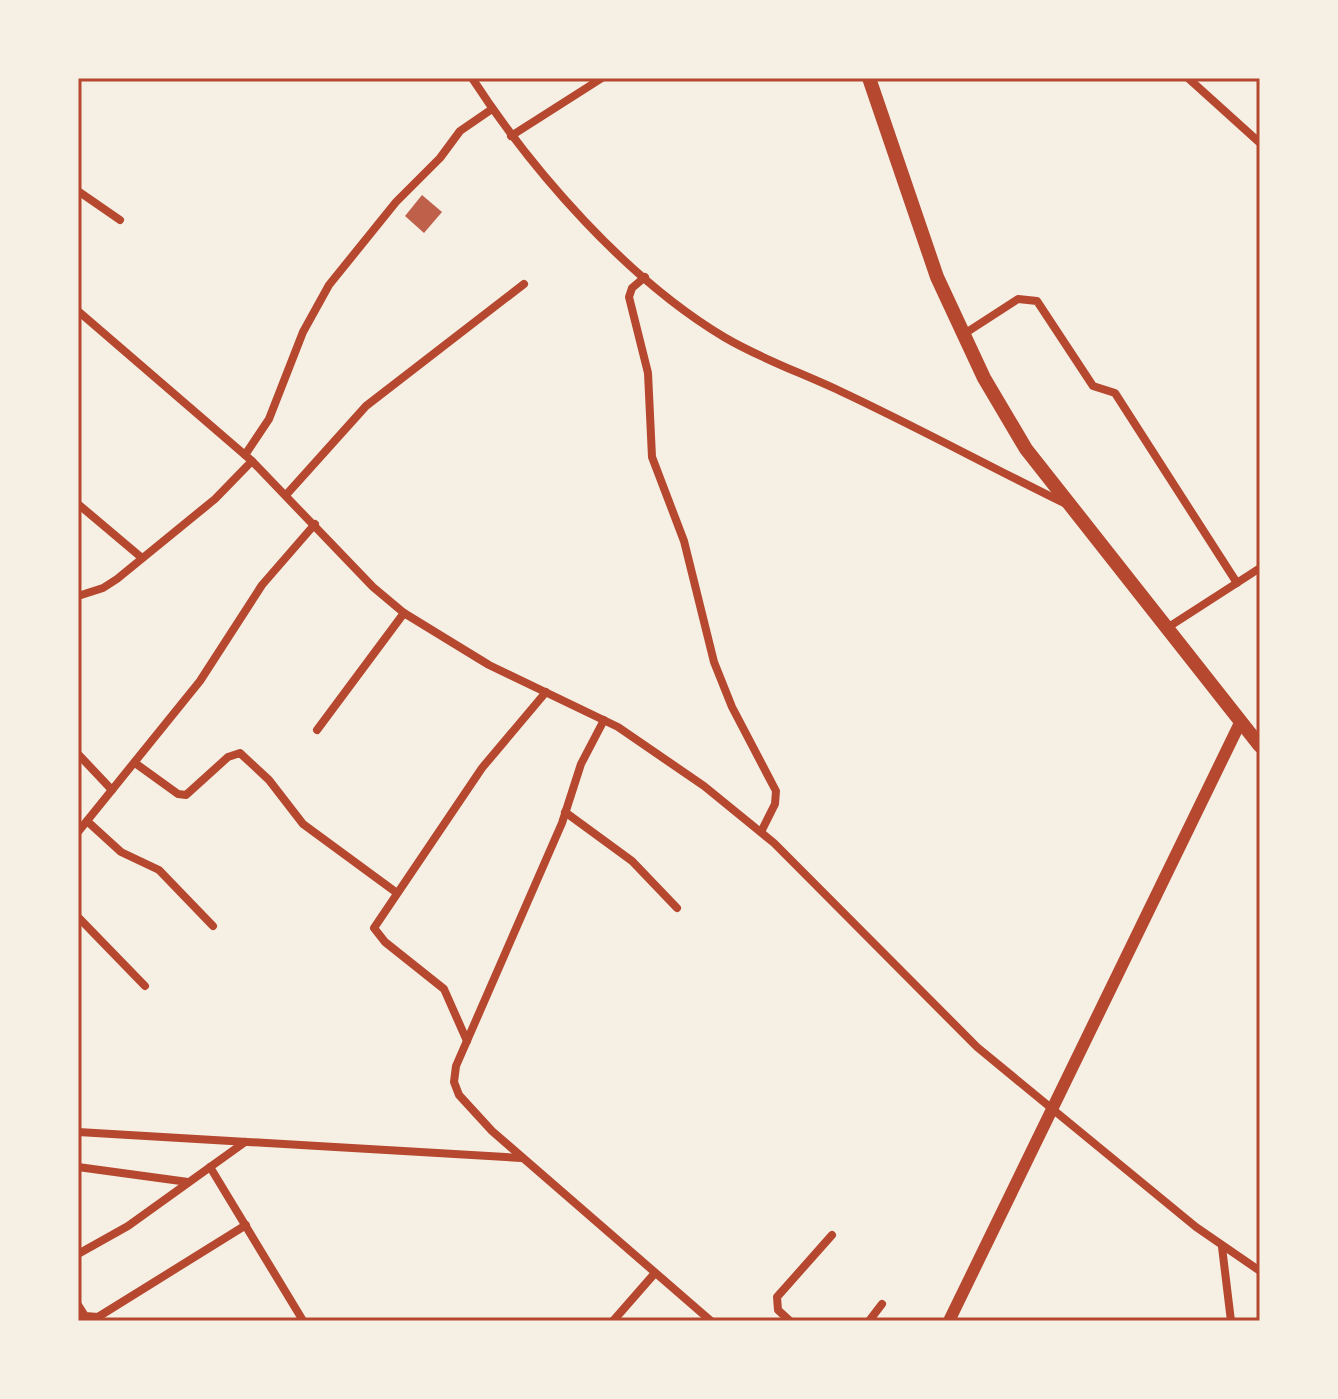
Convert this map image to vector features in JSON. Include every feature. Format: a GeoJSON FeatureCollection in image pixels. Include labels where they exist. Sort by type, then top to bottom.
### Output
{"type":"FeatureCollection","features":[{"type":"Feature","properties":{"kind":"main road"},"geometry":{"type":"LineString","coordinates":[[869,78],[937,277],[984,378],[1026,449],[1260,746]]}},
{"type":"Feature","properties":{"kind":"street"},"geometry":{"type":"LineString","coordinates":[[472,78],[511,136],[578,214],[645,277],[725,338],[1072,508]]}},
{"type":"Feature","properties":{"kind":"street"},"geometry":{"type":"LineString","coordinates":[[511,136],[602,78]]}},
{"type":"Feature","properties":{"kind":"street"},"geometry":{"type":"LineString","coordinates":[[1188,78],[1260,143]]}},
{"type":"Feature","properties":{"kind":"street"},"geometry":{"type":"LineString","coordinates":[[78,596],[109,585],[215,499],[248,458],[269,419],[303,332],[329,285],[396,202],[440,158],[460,131],[492,109]]}},
{"type":"Feature","properties":{"kind":"street"},"geometry":{"type":"LineString","coordinates":[[78,191],[120,220]]}},
{"type":"Feature","properties":{"kind":"street"},"geometry":{"type":"LineString","coordinates":[[645,277],[629,297],[648,373],[652,457],[684,541],[714,662],[737,719],[776,791],[775,804],[761,832]]}},
{"type":"Feature","properties":{"kind":"street"},"geometry":{"type":"LineString","coordinates":[[286,495],[366,406],[524,284]]}},
{"type":"Feature","properties":{"kind":"street"},"geometry":{"type":"LineString","coordinates":[[964,334],[1024,297],[1037,301],[1046,309],[1093,386],[1115,393],[1237,583]]}},
{"type":"Feature","properties":{"kind":"street"},"geometry":{"type":"LineString","coordinates":[[78,311],[248,458],[373,587],[404,613],[489,665],[604,720],[704,786],[761,832],[977,1047],[1052,1112],[1222,1247],[1260,1271]]}},
{"type":"Feature","properties":{"kind":"street"},"geometry":{"type":"LineString","coordinates":[[78,504],[142,558]]}},
{"type":"Feature","properties":{"kind":"street"},"geometry":{"type":"LineString","coordinates":[[78,832],[200,681],[262,585],[315,524]]}},
{"type":"Feature","properties":{"kind":"street"},"geometry":{"type":"LineString","coordinates":[[1167,628],[1260,568]]}},
{"type":"Feature","properties":{"kind":"street"},"geometry":{"type":"LineString","coordinates":[[317,730],[404,613]]}},
{"type":"Feature","properties":{"kind":"street"},"geometry":{"type":"LineString","coordinates":[[467,1041],[444,989],[376,934],[375,925],[475,778],[546,692]]}},
{"type":"Feature","properties":{"kind":"street"},"geometry":{"type":"LineString","coordinates":[[604,720],[581,764],[565,812],[467,1041],[454,1082],[459,1095],[522,1158],[711,1321]]}},
{"type":"Feature","properties":{"kind":"street"},"geometry":{"type":"LineString","coordinates":[[949,1321],[1240,723]]}},
{"type":"Feature","properties":{"kind":"street"},"geometry":{"type":"LineString","coordinates":[[135,763],[178,794],[186,795],[228,757],[240,753],[269,780],[303,824],[397,893]]}},
{"type":"Feature","properties":{"kind":"street"},"geometry":{"type":"LineString","coordinates":[[78,754],[112,790]]}},
{"type":"Feature","properties":{"kind":"street"},"geometry":{"type":"LineString","coordinates":[[565,812],[632,861],[677,908]]}},
{"type":"Feature","properties":{"kind":"street"},"geometry":{"type":"LineString","coordinates":[[87,821],[121,852],[159,870],[213,926]]}},
{"type":"Feature","properties":{"kind":"street"},"geometry":{"type":"LineString","coordinates":[[78,917],[145,986]]}},
{"type":"Feature","properties":{"kind":"street"},"geometry":{"type":"LineString","coordinates":[[78,1132],[522,1158]]}},
{"type":"Feature","properties":{"kind":"street"},"geometry":{"type":"LineString","coordinates":[[78,1254],[128,1226],[245,1142]]}},
{"type":"Feature","properties":{"kind":"street"},"geometry":{"type":"LineString","coordinates":[[78,1167],[189,1182]]}},
{"type":"Feature","properties":{"kind":"street"},"geometry":{"type":"LineString","coordinates":[[210,1167],[302,1319]]}},
{"type":"Feature","properties":{"kind":"street"},"geometry":{"type":"LineString","coordinates":[[78,1305],[85,1316],[98,1317],[246,1225]]}},
{"type":"Feature","properties":{"kind":"street"},"geometry":{"type":"LineString","coordinates":[[790,1321],[778,1310],[777,1297],[832,1235]]}},
{"type":"Feature","properties":{"kind":"street"},"geometry":{"type":"LineString","coordinates":[[1222,1247],[1231,1321]]}},
{"type":"Feature","properties":{"kind":"street"},"geometry":{"type":"LineString","coordinates":[[613,1321],[655,1273]]}},
{"type":"Feature","properties":{"kind":"street"},"geometry":{"type":"LineString","coordinates":[[869,1321],[882,1304]]}},
{"type":"Feature","properties":{"kind":"building"},"geometry":{"type":"Polygon","coordinates":[[[422,195],[442,212],[424,233],[405,216],[422,195]]]}}]}
